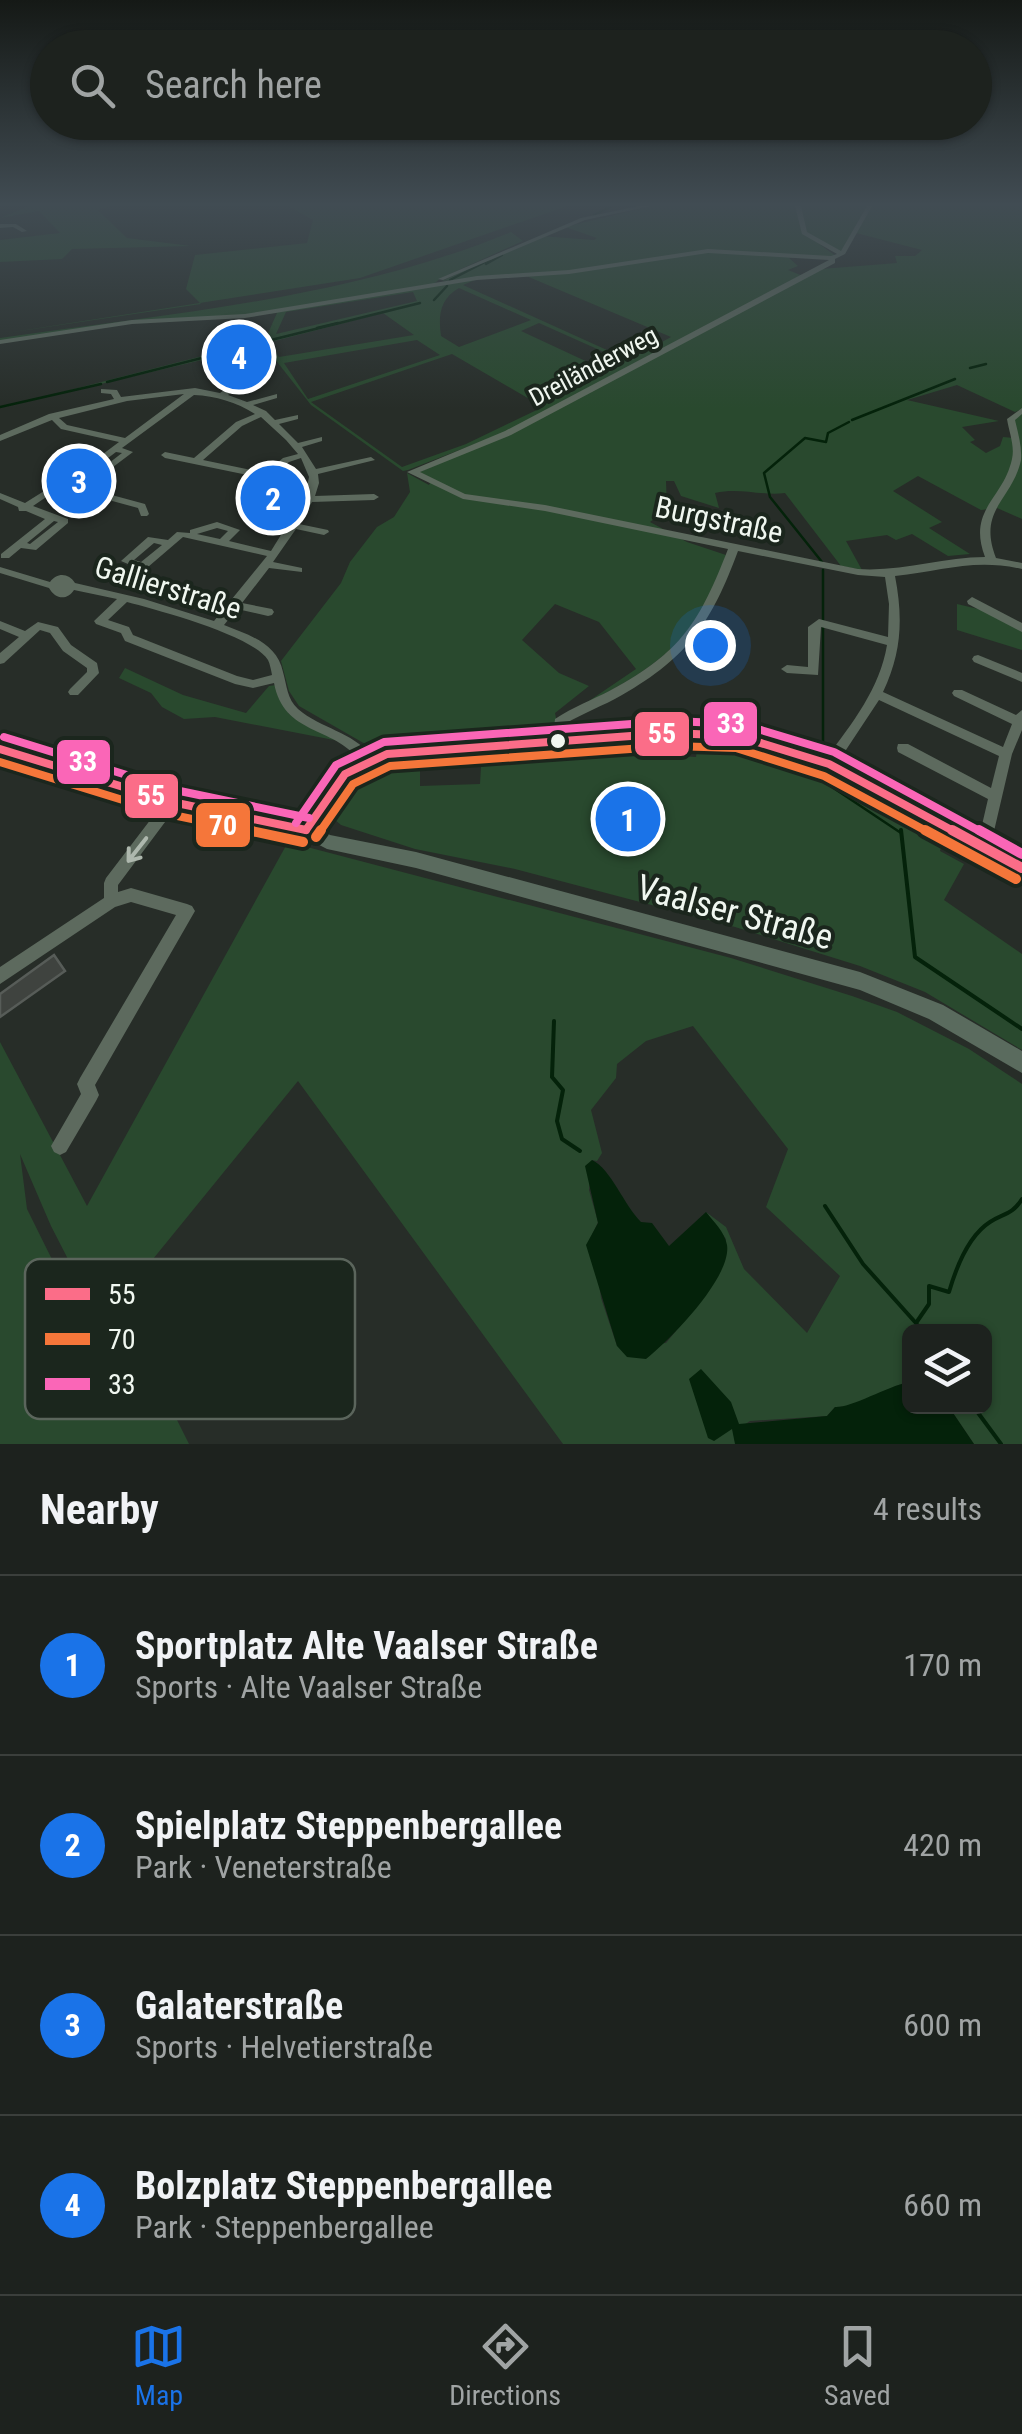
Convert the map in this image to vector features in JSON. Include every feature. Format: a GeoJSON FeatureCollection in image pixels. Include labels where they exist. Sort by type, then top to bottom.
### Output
{"type":"FeatureCollection","features":[{"type":"Feature","properties":{"kind":"main road","name":"Vaalser Straße"},"geometry":{"type":"LineString","coordinates":[[0,749],[172,802],[247,814]]}},
{"type":"Feature","properties":{"kind":"main road","name":"Vaalser Straße"},"geometry":{"type":"LineString","coordinates":[[42,763],[78,766],[306,830],[327,842],[416,860],[795,962],[907,999],[980,1035],[1022,1064]]}},
{"type":"Feature","properties":{"kind":"street"},"geometry":{"type":"LineString","coordinates":[[436,284],[459,273]]}},
{"type":"Feature","properties":{"kind":"street"},"geometry":{"type":"LineString","coordinates":[[0,342],[132,322],[245,316],[436,284],[554,273]]}},
{"type":"Feature","properties":{"kind":"street","name":"Dreiländerweg"},"geometry":{"type":"LineString","coordinates":[[412,472],[525,424],[811,273]]}},
{"type":"Feature","properties":{"kind":"street"},"geometry":{"type":"LineString","coordinates":[[224,394],[253,373]]}},
{"type":"Feature","properties":{"kind":"street"},"geometry":{"type":"LineString","coordinates":[[173,378],[173,390]]}},
{"type":"Feature","properties":{"kind":"street"},"geometry":{"type":"LineString","coordinates":[[0,438],[55,412],[114,393],[173,390],[224,394],[249,404],[276,424],[314,472],[310,499],[216,627]]}},
{"type":"Feature","properties":{"kind":"street"},"geometry":{"type":"LineString","coordinates":[[55,412],[64,428],[120,445],[135,439],[194,390]]}},
{"type":"Feature","properties":{"kind":"street"},"geometry":{"type":"LineString","coordinates":[[249,404],[274,396]]}},
{"type":"Feature","properties":{"kind":"street"},"geometry":{"type":"LineString","coordinates":[[991,559],[982,540],[983,528],[1014,471],[1018,452],[1011,420],[1022,410]]}},
{"type":"Feature","properties":{"kind":"street"},"geometry":{"type":"LineString","coordinates":[[196,461],[239,424],[263,413]]}},
{"type":"Feature","properties":{"kind":"street"},"geometry":{"type":"LineString","coordinates":[[276,424],[295,417]]}},
{"type":"Feature","properties":{"kind":"street"},"geometry":{"type":"LineString","coordinates":[[165,455],[267,476],[319,439]]}},
{"type":"Feature","properties":{"kind":"street"},"geometry":{"type":"LineString","coordinates":[[314,472],[370,460]]}},
{"type":"Feature","properties":{"kind":"street","name":"Burgstraße"},"geometry":{"type":"LineString","coordinates":[[412,472],[463,496],[544,508],[733,549],[890,576],[955,559],[991,559],[1022,566]]}},
{"type":"Feature","properties":{"kind":"street"},"geometry":{"type":"LineString","coordinates":[[22,509],[60,484],[142,506],[144,514]]}},
{"type":"Feature","properties":{"kind":"street"},"geometry":{"type":"LineString","coordinates":[[0,496],[22,509],[65,521],[32,548],[20,544],[4,556]]}},
{"type":"Feature","properties":{"kind":"street"},"geometry":{"type":"LineString","coordinates":[[310,499],[374,497]]}},
{"type":"Feature","properties":{"kind":"street"},"geometry":{"type":"LineString","coordinates":[[291,525],[324,532]]}},
{"type":"Feature","properties":{"kind":"street"},"geometry":{"type":"LineString","coordinates":[[278,678],[253,684],[235,680],[129,638],[126,630],[100,620],[142,566],[126,561],[152,539],[167,543],[192,533],[298,570]]}},
{"type":"Feature","properties":{"kind":"street"},"geometry":{"type":"LineString","coordinates":[[559,740],[559,722],[642,678],[688,639],[710,612],[733,549]]}},
{"type":"Feature","properties":{"kind":"street","name":"Gallierstraße"},"geometry":{"type":"LineString","coordinates":[[0,570],[52,586],[58,592],[72,586],[119,591],[259,644],[276,664],[292,711],[352,742],[368,760]]}},
{"type":"Feature","properties":{"kind":"street"},"geometry":{"type":"LineString","coordinates":[[829,764],[877,694],[895,643],[897,613],[890,576]]}},
{"type":"Feature","properties":{"kind":"street"},"geometry":{"type":"LineString","coordinates":[[972,601],[1022,628]]}},
{"type":"Feature","properties":{"kind":"street"},"geometry":{"type":"LineString","coordinates":[[236,604],[268,612]]}},
{"type":"Feature","properties":{"kind":"street"},"geometry":{"type":"LineString","coordinates":[[787,669],[814,672],[814,627],[818,623],[895,643]]}},
{"type":"Feature","properties":{"kind":"street"},"geometry":{"type":"LineString","coordinates":[[0,625],[26,636]]}},
{"type":"Feature","properties":{"kind":"street"},"geometry":{"type":"LineString","coordinates":[[0,660],[38,626],[54,630],[67,648],[93,666],[93,673],[74,692]]}},
{"type":"Feature","properties":{"kind":"street"},"geometry":{"type":"LineString","coordinates":[[978,659],[1022,678]]}},
{"type":"Feature","properties":{"kind":"street"},"geometry":{"type":"LineString","coordinates":[[958,693],[1020,718],[1006,754],[983,848]]}},
{"type":"Feature","properties":{"kind":"street"},"geometry":{"type":"LineString","coordinates":[[877,694],[1006,754]]}},
{"type":"Feature","properties":{"kind":"street"},"geometry":{"type":"LineString","coordinates":[[306,830],[332,788],[368,760],[408,750],[721,734],[762,741],[829,764],[1022,868]]}},
{"type":"Feature","properties":{"kind":"street"},"geometry":{"type":"LineString","coordinates":[[903,748],[995,796]]}},
{"type":"Feature","properties":{"kind":"street"},"geometry":{"type":"LineString","coordinates":[[110,901],[111,883],[172,802]]}},
{"type":"Feature","properties":{"kind":"street"},"geometry":{"type":"LineString","coordinates":[[0,976],[110,901],[131,895],[187,912],[86,1084],[90,1094],[60,1146]]}},
{"type":"Feature","properties":{"kind":"shaded area"},"geometry":{"type":"Polygon","coordinates":[[[190,273],[373,273],[200,303],[186,289],[190,273]]]}},
{"type":"Feature","properties":{"kind":"shaded area"},"geometry":{"type":"Polygon","coordinates":[[[385,273],[451,273],[430,287],[475,280],[463,285],[629,360],[671,337],[524,275],[803,276],[503,433],[403,471],[311,405],[263,344],[270,355],[221,369],[206,359],[0,408],[265,340],[277,313],[127,323],[0,342],[0,338],[259,301],[385,273]],[[459,288],[444,302],[440,314],[441,336],[459,347],[531,320],[459,288]],[[413,292],[286,312],[276,334],[417,301],[413,292]],[[383,313],[267,343],[279,357],[414,335],[383,313]],[[539,323],[521,331],[607,371],[624,363],[624,361],[539,323]],[[417,340],[284,363],[308,399],[440,355],[417,340]],[[452,354],[311,402],[402,467],[466,444],[543,407],[452,354]]]}},
{"type":"Feature","properties":{"kind":"shaded area"},"geometry":{"type":"Polygon","coordinates":[[[459,273],[539,273],[442,281],[459,273]]]}},
{"type":"Feature","properties":{"kind":"shaded area"},"geometry":{"type":"Polygon","coordinates":[[[813,273],[1022,273],[1022,409],[1015,412],[957,385],[907,400],[999,421],[962,427],[975,440],[970,442],[986,453],[1000,446],[1003,437],[1014,438],[1013,420],[1022,412],[1022,519],[997,508],[981,510],[918,476],[893,491],[942,522],[929,528],[970,554],[948,556],[912,534],[896,540],[887,535],[846,541],[862,570],[841,566],[785,493],[715,493],[719,508],[681,496],[674,481],[666,481],[667,509],[650,522],[687,542],[726,555],[703,608],[689,629],[655,663],[583,705],[636,669],[599,622],[555,604],[522,640],[559,673],[589,686],[555,713],[557,723],[540,736],[367,745],[299,706],[289,691],[281,661],[341,583],[350,562],[377,527],[394,517],[410,492],[407,473],[429,485],[431,481],[417,473],[475,448],[813,273]]]}},
{"type":"Feature","properties":{"kind":"shaded area"},"geometry":{"type":"Polygon","coordinates":[[[200,303],[201,304],[0,334],[200,303]]]}},
{"type":"Feature","properties":{"kind":"shaded area"},"geometry":{"type":"Polygon","coordinates":[[[957,604],[991,612],[1022,631],[1022,650],[957,630],[957,604]]]}},
{"type":"Feature","properties":{"kind":"shaded area"},"geometry":{"type":"Polygon","coordinates":[[[125,668],[183,695],[246,713],[269,686],[276,685],[289,714],[339,741],[215,717],[184,719],[162,707],[151,693],[119,678],[125,668]]]}},
{"type":"Feature","properties":{"kind":"shaded area"},"geometry":{"type":"Polygon","coordinates":[[[705,739],[793,757],[944,837],[940,851],[964,864],[944,900],[1022,954],[1022,1050],[925,992],[860,966],[735,927],[515,869],[415,849],[341,825],[328,814],[353,778],[377,765],[420,755],[420,786],[480,784],[482,751],[540,748],[696,757],[697,749],[708,749],[705,739]]]}},
{"type":"Feature","properties":{"kind":"shaded area"},"geometry":{"type":"Polygon","coordinates":[[[288,842],[731,958],[852,996],[897,1012],[969,1049],[1022,1084],[1022,1444],[974,1444],[954,1414],[992,1414],[992,1324],[902,1324],[902,1384],[854,1404],[835,1407],[827,1416],[750,1421],[735,1431],[735,1444],[563,1444],[298,1081],[153,1259],[68,1259],[20,1154],[27,1209],[52,1259],[25,1259],[25,1419],[176,1419],[189,1444],[0,1444],[0,1042],[87,1206],[288,842]],[[693,1026],[646,1041],[617,1064],[616,1078],[591,1110],[602,1153],[597,1161],[592,1160],[589,1190],[598,1222],[592,1235],[601,1298],[617,1346],[666,1343],[703,1295],[726,1239],[706,1212],[726,1227],[744,1269],[807,1333],[840,1276],[766,1207],[788,1149],[693,1026]]]}},
{"type":"Feature","properties":{"kind":"shaded area"},"geometry":{"type":"Polygon","coordinates":[[[592,1160],[605,1171],[641,1222],[652,1223],[669,1246],[706,1212],[726,1240],[726,1258],[710,1290],[646,1359],[627,1357],[617,1346],[586,1245],[598,1223],[585,1166],[592,1160]]]}},
{"type":"Feature","properties":{"kind":"shaded area"},"geometry":{"type":"Polygon","coordinates":[[[701,1369],[731,1402],[739,1424],[827,1416],[835,1407],[902,1384],[902,1414],[954,1414],[974,1444],[735,1444],[732,1429],[714,1441],[708,1438],[689,1379],[701,1369]]]}},
{"type":"Feature","properties":{"kind":"building"},"geometry":{"type":"Polygon","coordinates":[[[54,955],[65,971],[0,1017],[0,994],[54,955]]]}},
{"type":"Feature","properties":{"kind":"waterway"},"geometry":{"type":"LineString","coordinates":[[450,280],[463,273]]}},
{"type":"Feature","properties":{"kind":"waterway"},"geometry":{"type":"LineString","coordinates":[[434,300],[447,286]]}},
{"type":"Feature","properties":{"kind":"waterway"},"geometry":{"type":"LineString","coordinates":[[267,341],[420,303]]}},
{"type":"Feature","properties":{"kind":"waterway"},"geometry":{"type":"LineString","coordinates":[[317,328],[338,323]]}},
{"type":"Feature","properties":{"kind":"waterway"},"geometry":{"type":"LineString","coordinates":[[107,382],[261,343]]}},
{"type":"Feature","properties":{"kind":"waterway"},"geometry":{"type":"LineString","coordinates":[[970,368],[986,364]]}},
{"type":"Feature","properties":{"kind":"waterway"},"geometry":{"type":"LineString","coordinates":[[852,420],[955,379]]}},
{"type":"Feature","properties":{"kind":"waterway"},"geometry":{"type":"LineString","coordinates":[[0,407],[101,384]]}},
{"type":"Feature","properties":{"kind":"waterway"},"geometry":{"type":"LineString","coordinates":[[822,562],[770,497],[764,473],[805,438],[826,442],[828,433],[849,422]]}},
{"type":"Feature","properties":{"kind":"waterway"},"geometry":{"type":"LineString","coordinates":[[244,488],[241,482],[252,482]]}},
{"type":"Feature","properties":{"kind":"waterway"},"geometry":{"type":"LineString","coordinates":[[251,493],[261,498]]}},
{"type":"Feature","properties":{"kind":"waterway"},"geometry":{"type":"LineString","coordinates":[[823,570],[823,622]]}},
{"type":"Feature","properties":{"kind":"waterway"},"geometry":{"type":"LineString","coordinates":[[823,628],[823,750]]}},
{"type":"Feature","properties":{"kind":"waterway"},"geometry":{"type":"LineString","coordinates":[[823,781],[901,833]]}},
{"type":"Feature","properties":{"kind":"waterway"},"geometry":{"type":"LineString","coordinates":[[901,830],[915,957],[1022,1029]]}},
{"type":"Feature","properties":{"kind":"waterway"},"geometry":{"type":"LineString","coordinates":[[554,1021],[552,1077],[563,1090],[557,1121],[562,1139],[580,1151]]}},
{"type":"Feature","properties":{"kind":"waterway"},"geometry":{"type":"LineString","coordinates":[[917,1324],[929,1304],[929,1286],[949,1292],[975,1235],[1022,1199]]}},
{"type":"Feature","properties":{"kind":"waterway"},"geometry":{"type":"LineString","coordinates":[[825,1206],[863,1264],[915,1322]]}},
{"type":"Feature","properties":{"kind":"waterway"},"geometry":{"type":"LineString","coordinates":[[979,1414],[1001,1444]]}},
{"type":"Feature","properties":{"kind":"transit line","name":"33"},"geometry":{"type":"LineString","coordinates":[[296,823],[336,765],[384,742],[673,721],[741,724],[834,752],[1022,854]]}},
{"type":"Feature","properties":{"kind":"transit line","name":"55"},"geometry":{"type":"LineString","coordinates":[[306,830],[345,774],[387,754],[672,733],[738,736],[829,764],[1022,868]]}},
{"type":"Feature","properties":{"kind":"transit line","name":"33"},"geometry":{"type":"LineString","coordinates":[[4,737],[175,790],[309,818]]}},
{"type":"Feature","properties":{"kind":"transit line","name":"70"},"geometry":{"type":"LineString","coordinates":[[316,837],[353,784],[390,766],[672,746],[736,748],[824,776],[1016,879]]}},
{"type":"Feature","properties":{"kind":"transit line","name":"55"},"geometry":{"type":"LineString","coordinates":[[0,749],[172,802],[306,830]]}},
{"type":"Feature","properties":{"kind":"transit line","name":"70"},"geometry":{"type":"LineString","coordinates":[[0,762],[168,814],[303,842]]}},
{"type":"Feature","properties":{"kind":"place","name":"Bolzplatz Steppenbergallee"},"geometry":{"type":"Point","coordinates":[239,357]}},
{"type":"Feature","properties":{"kind":"place","name":"Galaterstraße"},"geometry":{"type":"Point","coordinates":[79,481]}},
{"type":"Feature","properties":{"kind":"place","name":"Spielplatz Steppenbergallee"},"geometry":{"type":"Point","coordinates":[273,498]}},
{"type":"Feature","properties":{"kind":"place","name":"Sportplatz Alte Vaalser Straße"},"geometry":{"type":"Point","coordinates":[628,819]}}]}
